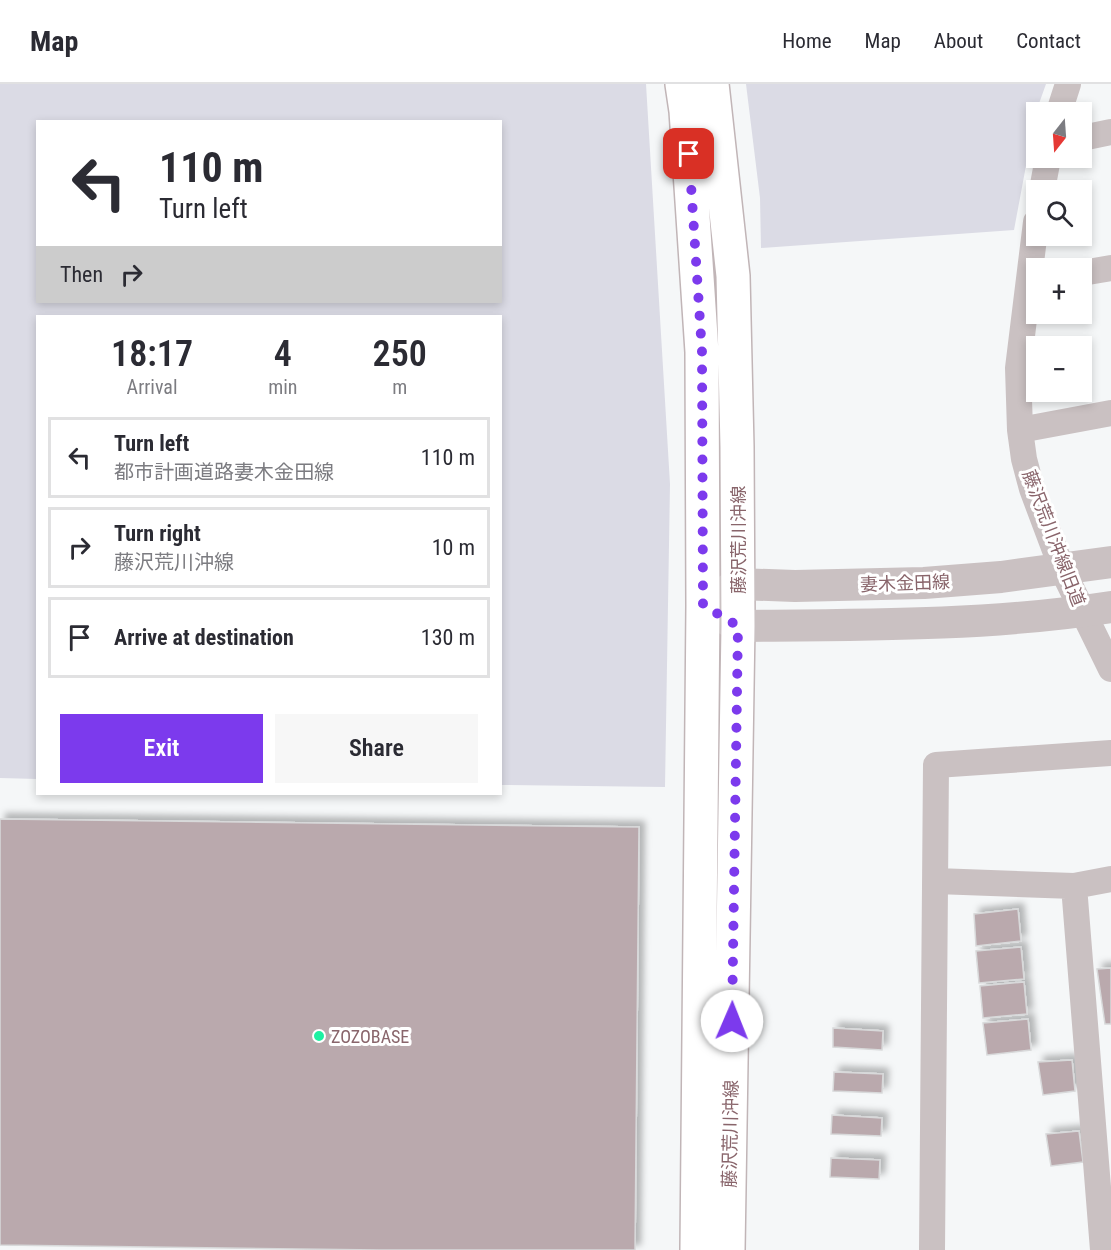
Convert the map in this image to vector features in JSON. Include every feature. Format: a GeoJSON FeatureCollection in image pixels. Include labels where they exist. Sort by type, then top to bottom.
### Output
{"type":"FeatureCollection","features":[{"type":"Feature","properties":{"kind":"main road","name":"藤沢荒川沖線"},"geometry":{"type":"LineString","coordinates":[[682,84],[686,111],[702,352],[703,605],[697,1250]]}},
{"type":"Feature","properties":{"kind":"main road","name":"藤沢荒川沖線"},"geometry":{"type":"LineString","coordinates":[[712,84],[733,276],[737,447],[738,626],[728,1250]]}},
{"type":"Feature","properties":{"kind":"street"},"geometry":{"type":"LineString","coordinates":[[1062,102],[1068,84]]}},
{"type":"Feature","properties":{"kind":"street"},"geometry":{"type":"LineString","coordinates":[[1092,136],[1111,132]]}},
{"type":"Feature","properties":{"kind":"street"},"geometry":{"type":"LineString","coordinates":[[1092,271],[1111,268]]}},
{"type":"Feature","properties":{"kind":"street","name":"藤沢荒川沖線旧道"},"geometry":{"type":"LineString","coordinates":[[1026,317],[1018,368],[1020,430],[1024,459],[1032,489],[1062,569],[1096,610],[1111,669]]}},
{"type":"Feature","properties":{"kind":"street"},"geometry":{"type":"LineString","coordinates":[[1020,430],[1111,412]]}},
{"type":"Feature","properties":{"kind":"street","name":"妻木金田線"},"geometry":{"type":"LineString","coordinates":[[738,584],[795,586],[924,584],[1001,577],[1111,562]]}},
{"type":"Feature","properties":{"kind":"street"},"geometry":{"type":"LineString","coordinates":[[738,584],[703,605],[738,626],[940,623],[1027,618],[1096,610]]}},
{"type":"Feature","properties":{"kind":"street"},"geometry":{"type":"LineString","coordinates":[[932,1250],[936,765],[1111,753]]}},
{"type":"Feature","properties":{"kind":"street"},"geometry":{"type":"LineString","coordinates":[[936,881],[1074,886],[1111,879]]}},
{"type":"Feature","properties":{"kind":"street"},"geometry":{"type":"LineString","coordinates":[[1074,886],[1103,1250]]}},
{"type":"Feature","properties":{"kind":"shaded area"},"geometry":{"type":"Polygon","coordinates":[[[0,84],[646,84],[670,484],[665,787],[502,785],[502,315],[36,315],[36,779],[0,778],[0,84]]]}},
{"type":"Feature","properties":{"kind":"shaded area"},"geometry":{"type":"Polygon","coordinates":[[[746,84],[1046,84],[1040,102],[1026,102],[1026,166],[1014,230],[761,248],[760,198],[746,84]]]}},
{"type":"Feature","properties":{"kind":"building","name":"ZOZOBASE"},"geometry":{"type":"Polygon","coordinates":[[[0,819],[639,827],[635,1250],[379,1250],[0,1245],[0,819]]]}},
{"type":"Feature","properties":{"kind":"building"},"geometry":{"type":"Polygon","coordinates":[[[1018,909],[1021,941],[976,946],[974,914],[1018,909]]]}},
{"type":"Feature","properties":{"kind":"building"},"geometry":{"type":"Polygon","coordinates":[[[1021,947],[1024,979],[979,983],[976,951],[1021,947]]]}},
{"type":"Feature","properties":{"kind":"building"},"geometry":{"type":"Polygon","coordinates":[[[1111,968],[1111,1024],[1105,1024],[1097,969],[1111,968]]]}},
{"type":"Feature","properties":{"kind":"building"},"geometry":{"type":"Polygon","coordinates":[[[1024,982],[1027,1014],[983,1018],[980,986],[1024,982]]]}},
{"type":"Feature","properties":{"kind":"building"},"geometry":{"type":"Polygon","coordinates":[[[1028,1019],[1031,1050],[987,1055],[983,1023],[1028,1019]]]}},
{"type":"Feature","properties":{"kind":"building"},"geometry":{"type":"Polygon","coordinates":[[[833,1028],[883,1031],[882,1050],[833,1047],[833,1028]]]}},
{"type":"Feature","properties":{"kind":"building"},"geometry":{"type":"Polygon","coordinates":[[[1072,1060],[1075,1091],[1043,1095],[1038,1062],[1072,1060]]]}},
{"type":"Feature","properties":{"kind":"building"},"geometry":{"type":"Polygon","coordinates":[[[834,1072],[883,1074],[882,1093],[833,1091],[834,1072]]]}},
{"type":"Feature","properties":{"kind":"building"},"geometry":{"type":"Polygon","coordinates":[[[832,1115],[882,1118],[881,1136],[831,1134],[832,1115]]]}},
{"type":"Feature","properties":{"kind":"building"},"geometry":{"type":"Polygon","coordinates":[[[1079,1131],[1083,1162],[1051,1166],[1046,1134],[1079,1131]]]}},
{"type":"Feature","properties":{"kind":"building"},"geometry":{"type":"Polygon","coordinates":[[[831,1158],[880,1160],[879,1179],[830,1177],[831,1158]]]}},
{"type":"Feature","properties":{"kind":"place","name":"ZOZOBASE"},"geometry":{"type":"Point","coordinates":[319,1036]}},
{"type":"Feature","properties":{"kind":"route"},"geometry":{"type":"LineString","coordinates":[[689,154],[702,352],[703,605],[738,626],[732,1021]]}}]}
